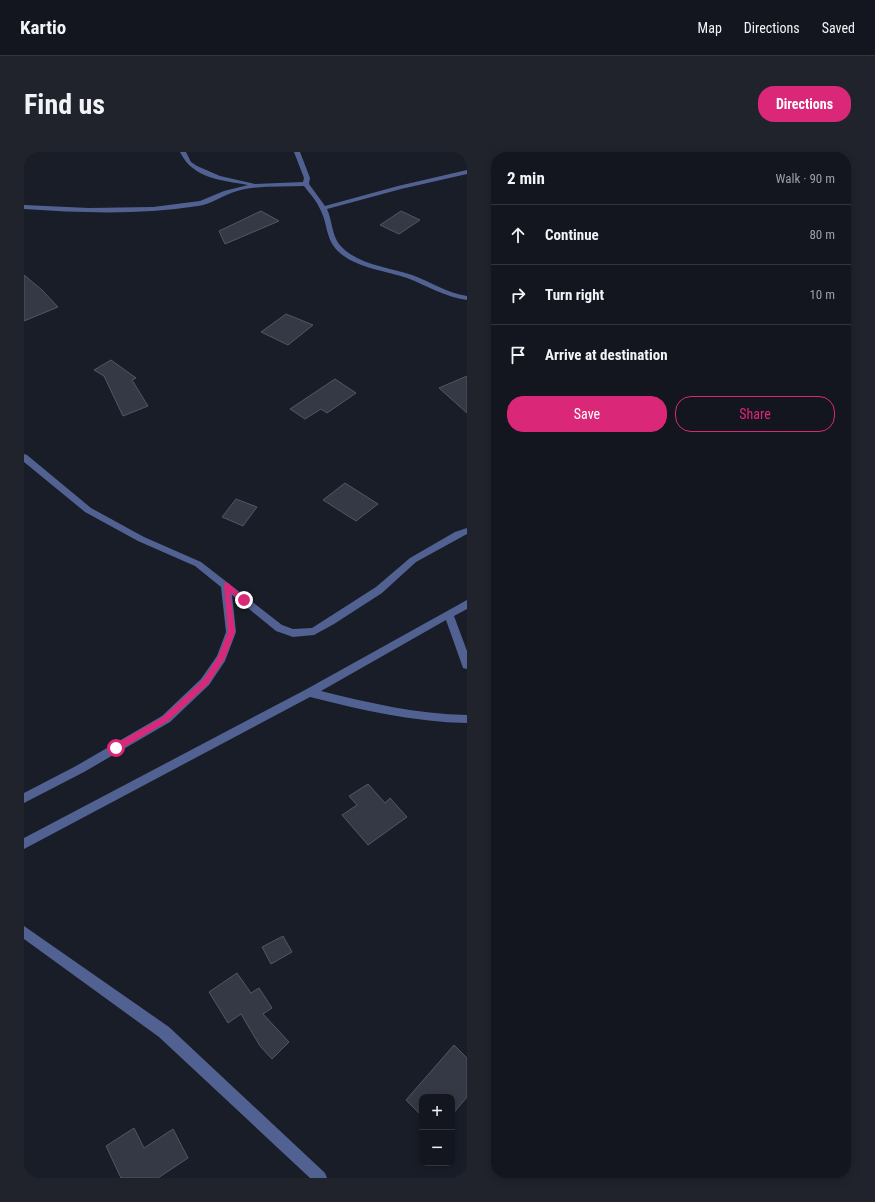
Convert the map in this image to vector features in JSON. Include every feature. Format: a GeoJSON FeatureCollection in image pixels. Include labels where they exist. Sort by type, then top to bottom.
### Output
{"type":"FeatureCollection","features":[{"type":"Feature","properties":{"kind":"street"},"geometry":{"type":"LineString","coordinates":[[183,152],[189,163],[213,176],[256,185]]}},
{"type":"Feature","properties":{"kind":"street"},"geometry":{"type":"LineString","coordinates":[[297,152],[307,178],[306,184],[324,208],[331,236],[336,246],[345,254],[411,278],[439,291],[457,297],[467,298]]}},
{"type":"Feature","properties":{"kind":"street"},"geometry":{"type":"LineString","coordinates":[[324,208],[407,185],[467,172]]}},
{"type":"Feature","properties":{"kind":"street"},"geometry":{"type":"LineString","coordinates":[[24,207],[90,212],[145,210],[204,203],[229,191],[256,185],[306,184]]}},
{"type":"Feature","properties":{"kind":"street"},"geometry":{"type":"LineString","coordinates":[[24,457],[88,510],[141,539],[198,564],[279,628],[293,633],[309,632],[331,621],[379,590],[413,560],[458,534],[467,532]]}},
{"type":"Feature","properties":{"kind":"street"},"geometry":{"type":"LineString","coordinates":[[24,798],[80,769],[166,719],[205,682],[221,658],[231,632],[226,585]]}},
{"type":"Feature","properties":{"kind":"street"},"geometry":{"type":"LineString","coordinates":[[24,844],[309,693],[467,604]]}},
{"type":"Feature","properties":{"kind":"street"},"geometry":{"type":"LineString","coordinates":[[449,615],[467,665]]}},
{"type":"Feature","properties":{"kind":"street"},"geometry":{"type":"LineString","coordinates":[[309,693],[395,713],[442,719],[467,719]]}},
{"type":"Feature","properties":{"kind":"street"},"geometry":{"type":"LineString","coordinates":[[24,932],[164,1032],[320,1178]]}},
{"type":"Feature","properties":{"kind":"building"},"geometry":{"type":"Polygon","coordinates":[[[261,211],[279,221],[225,244],[219,231],[261,211]]]}},
{"type":"Feature","properties":{"kind":"building"},"geometry":{"type":"Polygon","coordinates":[[[401,211],[420,220],[399,234],[380,225],[401,211]]]}},
{"type":"Feature","properties":{"kind":"building"},"geometry":{"type":"Polygon","coordinates":[[[24,275],[42,290],[58,307],[24,321],[24,275]]]}},
{"type":"Feature","properties":{"kind":"building"},"geometry":{"type":"Polygon","coordinates":[[[286,314],[313,325],[288,345],[261,332],[286,314]]]}},
{"type":"Feature","properties":{"kind":"building"},"geometry":{"type":"Polygon","coordinates":[[[111,360],[136,378],[132,380],[148,406],[123,416],[104,376],[94,370],[111,360]]]}},
{"type":"Feature","properties":{"kind":"building"},"geometry":{"type":"Polygon","coordinates":[[[467,376],[467,413],[439,388],[467,376]]]}},
{"type":"Feature","properties":{"kind":"building"},"geometry":{"type":"Polygon","coordinates":[[[335,379],[356,393],[327,413],[321,409],[305,419],[290,409],[335,379]]]}},
{"type":"Feature","properties":{"kind":"building"},"geometry":{"type":"Polygon","coordinates":[[[345,483],[378,504],[356,521],[323,500],[345,483]]]}},
{"type":"Feature","properties":{"kind":"building"},"geometry":{"type":"Polygon","coordinates":[[[236,499],[257,507],[243,526],[222,517],[236,499]]]}},
{"type":"Feature","properties":{"kind":"building"},"geometry":{"type":"Polygon","coordinates":[[[368,784],[385,803],[390,798],[407,817],[368,845],[342,815],[357,805],[349,796],[368,784]]]}},
{"type":"Feature","properties":{"kind":"building"},"geometry":{"type":"Polygon","coordinates":[[[283,936],[292,952],[271,964],[262,947],[283,936]]]}},
{"type":"Feature","properties":{"kind":"building"},"geometry":{"type":"Polygon","coordinates":[[[237,973],[251,993],[259,988],[272,1008],[263,1014],[289,1042],[272,1059],[260,1046],[241,1014],[228,1023],[209,992],[237,973]]]}},
{"type":"Feature","properties":{"kind":"building"},"geometry":{"type":"Polygon","coordinates":[[[454,1045],[467,1058],[467,1097],[455,1111],[455,1094],[419,1094],[419,1113],[406,1100],[454,1045]]]}},
{"type":"Feature","properties":{"kind":"building"},"geometry":{"type":"Polygon","coordinates":[[[134,1128],[144,1148],[173,1129],[188,1158],[158,1178],[121,1178],[106,1146],[134,1128]]]}},
{"type":"Feature","properties":{"kind":"route"},"geometry":{"type":"LineString","coordinates":[[116,748],[166,719],[205,682],[221,658],[231,632],[226,585],[244,600]]}}]}
